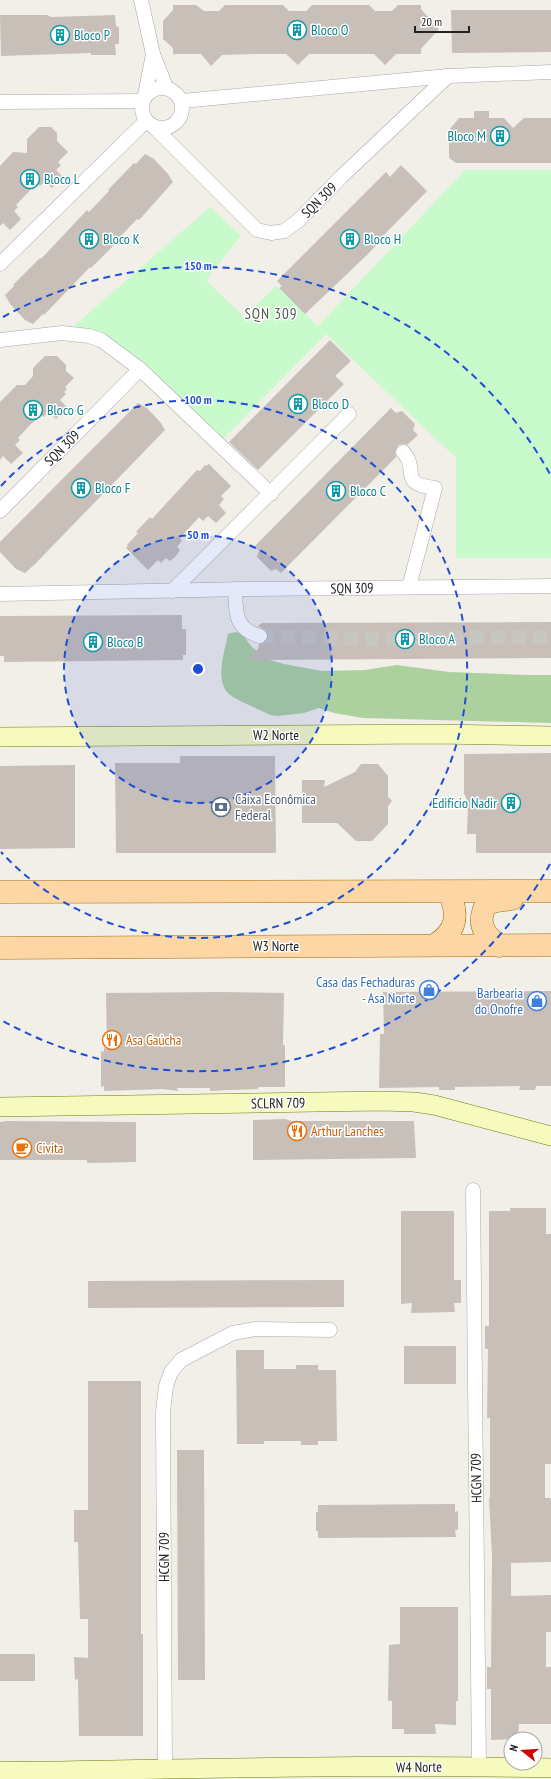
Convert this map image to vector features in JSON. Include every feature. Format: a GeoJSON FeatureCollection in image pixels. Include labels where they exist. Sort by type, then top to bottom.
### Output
{"type":"FeatureCollection","features":[{"type":"Feature","properties":{"kind":"main road"},"geometry":{"type":"LineString","coordinates":[[0,892],[551,891]]}},
{"type":"Feature","properties":{"kind":"main road"},"geometry":{"type":"LineString","coordinates":[[499,946],[486,936],[481,926],[481,917],[484,908],[490,903],[551,891]]}},
{"type":"Feature","properties":{"kind":"main road"},"geometry":{"type":"LineString","coordinates":[[435,945],[443,940],[453,929],[454,908],[449,892]]}},
{"type":"Feature","properties":{"kind":"main road","name":"W3 Norte"},"geometry":{"type":"LineString","coordinates":[[0,948],[551,945]]}},
{"type":"Feature","properties":{"kind":"street"},"geometry":{"type":"LineString","coordinates":[[141,0],[153,54],[166,87]]}},
{"type":"Feature","properties":{"kind":"street"},"geometry":{"type":"LineString","coordinates":[[0,102],[144,98],[151,90],[158,87],[166,87],[173,90],[182,102],[181,115],[173,125],[164,128],[150,124],[143,115],[144,98],[153,54]]}},
{"type":"Feature","properties":{"kind":"street"},"geometry":{"type":"LineString","coordinates":[[182,102],[448,76],[551,72]]}},
{"type":"Feature","properties":{"kind":"street","name":"SQN 309"},"geometry":{"type":"LineString","coordinates":[[150,124],[257,230],[272,233],[284,230],[298,221],[341,177],[448,76]]}},
{"type":"Feature","properties":{"kind":"street"},"geometry":{"type":"LineString","coordinates":[[0,264],[150,124]]}},
{"type":"Feature","properties":{"kind":"street","name":"SQN 309"},"geometry":{"type":"LineString","coordinates":[[173,125],[182,156]]}},
{"type":"Feature","properties":{"kind":"street"},"geometry":{"type":"LineString","coordinates":[[0,340],[54,334],[89,336],[101,340],[140,369],[270,494]]}},
{"type":"Feature","properties":{"kind":"street","name":"SQN 309"},"geometry":{"type":"LineString","coordinates":[[0,511],[140,369]]}},
{"type":"Feature","properties":{"kind":"street"},"geometry":{"type":"LineString","coordinates":[[172,591],[349,414]]}},
{"type":"Feature","properties":{"kind":"street"},"geometry":{"type":"LineString","coordinates":[[403,452],[408,457],[412,480],[414,483],[422,487],[436,488],[409,587]]}},
{"type":"Feature","properties":{"kind":"street","name":"SQN 309"},"geometry":{"type":"LineString","coordinates":[[0,594],[235,589],[551,586]]}},
{"type":"Feature","properties":{"kind":"street"},"geometry":{"type":"LineString","coordinates":[[235,589],[237,618],[244,630],[260,636]]}},
{"type":"Feature","properties":{"kind":"street","name":"W2 Norte"},"geometry":{"type":"LineString","coordinates":[[0,737],[428,734],[551,736]]}},
{"type":"Feature","properties":{"kind":"street","name":"SCLRN 709"},"geometry":{"type":"LineString","coordinates":[[0,1107],[381,1101],[414,1102],[434,1105],[551,1136]]}},
{"type":"Feature","properties":{"kind":"street","name":"HCGN 709"},"geometry":{"type":"LineString","coordinates":[[473,1190],[479,1766]]}},
{"type":"Feature","properties":{"kind":"street","name":"HCGN 709"},"geometry":{"type":"LineString","coordinates":[[165,1770],[164,1412],[166,1386],[171,1372],[181,1360],[234,1333],[256,1329],[330,1330]]}},
{"type":"Feature","properties":{"kind":"street","name":"W4 Norte"},"geometry":{"type":"LineString","coordinates":[[0,1771],[80,1772],[479,1766],[551,1768]]}},
{"type":"Feature","properties":{"kind":"green space"},"geometry":{"type":"Polygon","coordinates":[[[465,170],[551,170],[551,558],[456,558],[456,458],[326,334],[219,443],[111,342],[74,326],[210,207],[241,236],[206,280],[244,317],[276,286],[318,326],[465,170]]]}},
{"type":"Feature","properties":{"kind":"green space"},"geometry":{"type":"Polygon","coordinates":[[[235,632],[242,634],[252,647],[270,660],[322,671],[364,670],[397,665],[449,672],[551,675],[551,723],[363,718],[334,713],[319,708],[304,713],[278,716],[270,715],[233,697],[229,694],[222,681],[221,673],[223,657],[228,634],[235,632]]]}},
{"type":"Feature","properties":{"kind":"building","name":"Bloco O"},"geometry":{"type":"Polygon","coordinates":[[[173,5],[196,5],[204,11],[219,11],[225,5],[283,5],[289,11],[306,11],[312,5],[369,5],[375,11],[392,11],[398,5],[421,5],[421,9],[439,29],[421,49],[421,54],[396,54],[385,65],[374,54],[309,54],[298,65],[286,54],[253,54],[222,55],[211,66],[201,54],[173,54],[173,48],[163,39],[163,21],[173,10],[173,5]]]}},
{"type":"Feature","properties":{"kind":"building"},"geometry":{"type":"Polygon","coordinates":[[[451,10],[551,10],[551,52],[452,53],[451,10]]]}},
{"type":"Feature","properties":{"kind":"building","name":"Bloco P"},"geometry":{"type":"Polygon","coordinates":[[[0,15],[47,15],[51,17],[115,15],[116,26],[119,27],[119,44],[115,44],[116,55],[91,55],[91,53],[1,56],[0,15]]]}},
{"type":"Feature","properties":{"kind":"building","name":"Bloco M"},"geometry":{"type":"Polygon","coordinates":[[[474,111],[489,111],[489,118],[504,118],[513,128],[524,118],[551,118],[551,163],[456,163],[449,158],[449,130],[459,118],[474,118],[474,111]]]}},
{"type":"Feature","properties":{"kind":"building","name":"Bloco L"},"geometry":{"type":"Polygon","coordinates":[[[39,127],[51,127],[57,133],[57,141],[68,152],[58,162],[61,165],[56,170],[63,177],[52,188],[45,181],[40,186],[37,183],[16,205],[18,207],[14,211],[21,219],[10,230],[3,223],[0,226],[0,166],[13,152],[27,153],[27,139],[39,127]]]}},
{"type":"Feature","properties":{"kind":"building","name":"Bloco K"},"geometry":{"type":"Polygon","coordinates":[[[145,154],[154,159],[168,174],[173,182],[139,220],[137,219],[117,240],[118,241],[91,268],[90,267],[44,315],[43,314],[33,324],[25,320],[10,304],[5,295],[87,210],[89,212],[134,163],[136,164],[145,154]]]}},
{"type":"Feature","properties":{"kind":"building","name":"Bloco H"},"geometry":{"type":"Polygon","coordinates":[[[401,165],[427,191],[382,237],[383,238],[367,255],[305,314],[279,288],[282,286],[277,281],[386,172],[390,177],[401,165]]]}},
{"type":"Feature","properties":{"kind":"building","name":"Bloco D"},"geometry":{"type":"Polygon","coordinates":[[[330,340],[351,361],[335,376],[344,384],[258,470],[229,442],[330,340]]]}},
{"type":"Feature","properties":{"kind":"building","name":"Bloco G"},"geometry":{"type":"Polygon","coordinates":[[[45,356],[57,356],[66,365],[66,371],[74,378],[65,387],[67,389],[64,392],[66,394],[60,400],[67,407],[56,419],[49,412],[43,417],[41,415],[29,426],[18,438],[20,440],[15,445],[23,453],[11,464],[3,456],[0,460],[0,402],[17,385],[25,385],[33,376],[33,368],[45,356]]]}},
{"type":"Feature","properties":{"kind":"building","name":"Bloco F"},"geometry":{"type":"Polygon","coordinates":[[[138,403],[147,408],[161,423],[165,430],[35,564],[25,573],[16,569],[0,552],[0,542],[138,403]]]}},
{"type":"Feature","properties":{"kind":"building","name":"Bloco C"},"geometry":{"type":"Polygon","coordinates":[[[391,408],[396,413],[402,411],[415,424],[413,430],[418,435],[407,445],[398,445],[395,452],[396,457],[281,573],[276,569],[271,571],[257,557],[259,551],[254,547],[391,408]]]}},
{"type":"Feature","properties":{"kind":"building"},"geometry":{"type":"Polygon","coordinates":[[[209,464],[231,486],[221,496],[224,499],[219,505],[226,513],[216,523],[208,516],[203,521],[199,517],[180,538],[182,541],[177,547],[180,550],[176,556],[170,561],[166,558],[161,563],[158,560],[148,570],[126,548],[128,546],[127,545],[138,533],[136,532],[150,517],[152,519],[197,470],[200,471],[205,465],[206,466],[209,464]]]}},
{"type":"Feature","properties":{"kind":"building","name":"Bloco B"},"geometry":{"type":"Polygon","coordinates":[[[182,615],[182,629],[186,629],[186,655],[183,655],[183,660],[4,662],[4,656],[0,656],[0,616],[182,615]]]}},
{"type":"Feature","properties":{"kind":"building","name":"Bloco A"},"geometry":{"type":"Polygon","coordinates":[[[551,622],[551,658],[248,660],[258,649],[259,644],[265,643],[268,639],[267,631],[258,626],[262,623],[551,622]]]}},
{"type":"Feature","properties":{"kind":"building","name":"Edifício Nadir"},"geometry":{"type":"Polygon","coordinates":[[[551,753],[551,853],[476,853],[476,834],[467,834],[468,802],[464,793],[464,754],[551,753]]]}},
{"type":"Feature","properties":{"kind":"building"},"geometry":{"type":"Polygon","coordinates":[[[180,756],[275,756],[276,853],[116,853],[115,763],[180,763],[180,756]]]}},
{"type":"Feature","properties":{"kind":"building"},"geometry":{"type":"Polygon","coordinates":[[[361,764],[378,764],[388,776],[388,797],[392,801],[388,806],[388,824],[372,841],[356,841],[337,823],[302,823],[302,780],[325,780],[324,787],[355,772],[361,764]]]}},
{"type":"Feature","properties":{"kind":"building"},"geometry":{"type":"Polygon","coordinates":[[[75,765],[75,848],[0,849],[0,766],[75,765]]]}},
{"type":"Feature","properties":{"kind":"building"},"geometry":{"type":"Polygon","coordinates":[[[551,991],[551,1086],[536,1086],[535,1090],[519,1090],[520,1086],[455,1087],[455,1090],[439,1090],[439,1087],[379,1088],[380,1034],[384,1034],[383,992],[551,991]]]}},
{"type":"Feature","properties":{"kind":"building"},"geometry":{"type":"Polygon","coordinates":[[[106,993],[284,993],[283,1045],[285,1045],[285,1087],[258,1087],[258,1089],[210,1091],[210,1088],[177,1088],[178,1091],[162,1089],[104,1091],[104,1086],[101,1087],[101,1051],[104,1052],[104,1048],[107,1049],[106,993]]]}},
{"type":"Feature","properties":{"kind":"building"},"geometry":{"type":"Polygon","coordinates":[[[285,1119],[292,1121],[414,1121],[416,1158],[253,1160],[253,1120],[285,1119]]]}},
{"type":"Feature","properties":{"kind":"building"},"geometry":{"type":"Polygon","coordinates":[[[0,1122],[136,1122],[136,1162],[87,1163],[87,1160],[0,1160],[0,1122]]]}},
{"type":"Feature","properties":{"kind":"building"},"geometry":{"type":"Polygon","coordinates":[[[510,1208],[546,1208],[546,1234],[551,1234],[551,1464],[545,1464],[545,1498],[551,1498],[551,1562],[511,1563],[511,1596],[551,1595],[551,1632],[546,1632],[546,1667],[551,1667],[551,1724],[519,1724],[519,1731],[503,1731],[503,1740],[491,1740],[491,1689],[487,1689],[487,1667],[491,1667],[492,1556],[489,1498],[490,1418],[487,1418],[488,1349],[485,1349],[485,1326],[489,1326],[489,1211],[510,1211],[510,1208]]]}},
{"type":"Feature","properties":{"kind":"building"},"geometry":{"type":"Polygon","coordinates":[[[401,1211],[454,1211],[454,1280],[461,1280],[461,1303],[454,1303],[455,1312],[411,1313],[412,1303],[401,1304],[401,1211]]]}},
{"type":"Feature","properties":{"kind":"building"},"geometry":{"type":"Polygon","coordinates":[[[344,1280],[344,1307],[88,1308],[88,1281],[344,1280]]]}},
{"type":"Feature","properties":{"kind":"building"},"geometry":{"type":"Polygon","coordinates":[[[404,1346],[456,1346],[456,1384],[404,1384],[404,1346]]]}},
{"type":"Feature","properties":{"kind":"building"},"geometry":{"type":"Polygon","coordinates":[[[236,1350],[264,1350],[264,1369],[296,1369],[296,1365],[318,1365],[318,1370],[336,1370],[337,1441],[318,1441],[318,1445],[301,1445],[301,1441],[264,1441],[264,1444],[237,1444],[236,1350]]]}},
{"type":"Feature","properties":{"kind":"building"},"geometry":{"type":"Polygon","coordinates":[[[88,1381],[141,1381],[141,1634],[143,1634],[143,1736],[79,1736],[78,1679],[75,1680],[74,1657],[88,1658],[88,1619],[80,1619],[78,1542],[74,1542],[74,1510],[88,1510],[88,1381]]]}},
{"type":"Feature","properties":{"kind":"building"},"geometry":{"type":"Polygon","coordinates":[[[177,1450],[204,1450],[205,1680],[178,1680],[177,1450]]]}},
{"type":"Feature","properties":{"kind":"building"},"geometry":{"type":"Polygon","coordinates":[[[455,1504],[455,1512],[458,1511],[458,1530],[455,1530],[456,1537],[318,1538],[318,1531],[316,1531],[316,1512],[318,1512],[318,1505],[455,1504]]]}},
{"type":"Feature","properties":{"kind":"building"},"geometry":{"type":"Polygon","coordinates":[[[400,1607],[458,1607],[458,1701],[456,1701],[456,1725],[435,1724],[436,1734],[404,1734],[404,1729],[392,1729],[392,1701],[388,1701],[389,1645],[400,1644],[400,1607]]]}},
{"type":"Feature","properties":{"kind":"building"},"geometry":{"type":"Polygon","coordinates":[[[0,1654],[35,1654],[35,1681],[0,1681],[0,1654]]]}},
{"type":"Feature","properties":{"kind":"tunnel"},"geometry":{"type":"LineString","coordinates":[[260,636],[369,639],[551,637]]}},
{"type":"Feature","properties":{"kind":"place","name":"Bloco O"},"geometry":{"type":"Point","coordinates":[297,30]}},
{"type":"Feature","properties":{"kind":"place","name":"Bloco P"},"geometry":{"type":"Point","coordinates":[60,35]}},
{"type":"Feature","properties":{"kind":"place","name":"Bloco M"},"geometry":{"type":"Point","coordinates":[500,136]}},
{"type":"Feature","properties":{"kind":"place","name":"Bloco L"},"geometry":{"type":"Point","coordinates":[30,179]}},
{"type":"Feature","properties":{"kind":"place","name":"Bloco K"},"geometry":{"type":"Point","coordinates":[89,239]}},
{"type":"Feature","properties":{"kind":"place","name":"Bloco H"},"geometry":{"type":"Point","coordinates":[350,239]}},
{"type":"Feature","properties":{"kind":"place","name":"Bloco D"},"geometry":{"type":"Point","coordinates":[298,404]}},
{"type":"Feature","properties":{"kind":"place","name":"Bloco G"},"geometry":{"type":"Point","coordinates":[33,410]}},
{"type":"Feature","properties":{"kind":"place","name":"Bloco F"},"geometry":{"type":"Point","coordinates":[81,488]}},
{"type":"Feature","properties":{"kind":"place","name":"Bloco C"},"geometry":{"type":"Point","coordinates":[336,491]}},
{"type":"Feature","properties":{"kind":"place","name":"Bloco A"},"geometry":{"type":"Point","coordinates":[405,639]}},
{"type":"Feature","properties":{"kind":"place","name":"Bloco B"},"geometry":{"type":"Point","coordinates":[93,642]}},
{"type":"Feature","properties":{"kind":"place","name":"Edifício Nadir"},"geometry":{"type":"Point","coordinates":[511,803]}},
{"type":"Feature","properties":{"kind":"place","name":"Caixa Econômica Federal"},"geometry":{"type":"Point","coordinates":[221,807]}},
{"type":"Feature","properties":{"kind":"place","name":"Casa das Fechaduras - Asa Norte"},"geometry":{"type":"Point","coordinates":[429,990]}},
{"type":"Feature","properties":{"kind":"place","name":"Barbearia do Onofre"},"geometry":{"type":"Point","coordinates":[537,1001]}},
{"type":"Feature","properties":{"kind":"place","name":"Asa Gaúcha"},"geometry":{"type":"Point","coordinates":[112,1040]}},
{"type":"Feature","properties":{"kind":"place","name":"Arthur Lanches"},"geometry":{"type":"Point","coordinates":[297,1131]}},
{"type":"Feature","properties":{"kind":"place","name":"Civita"},"geometry":{"type":"Point","coordinates":[22,1148]}},
{"type":"Feature","properties":{"kind":"district","name":"SQN 309"},"geometry":{"type":"Point","coordinates":[271,314]}}]}
